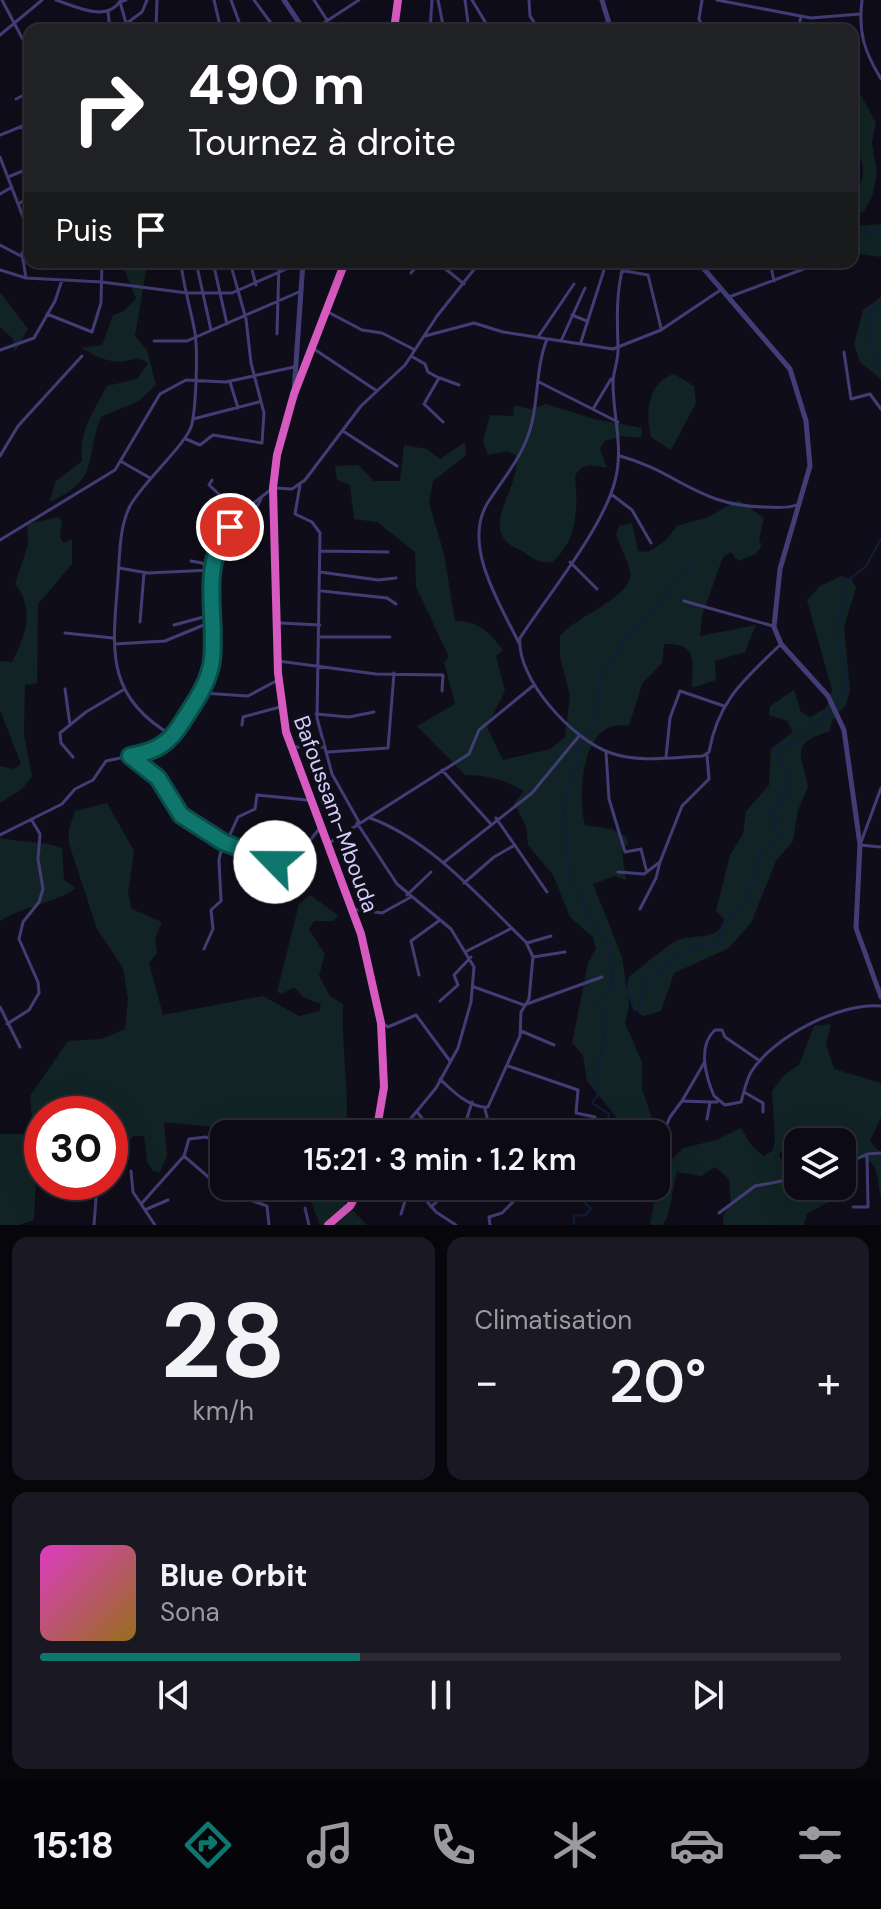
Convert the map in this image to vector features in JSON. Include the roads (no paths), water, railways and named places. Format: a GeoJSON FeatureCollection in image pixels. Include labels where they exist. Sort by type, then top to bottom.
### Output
{"type":"FeatureCollection","features":[{"type":"Feature","properties":{"kind":"highway"},"geometry":{"type":"LineString","coordinates":[[393,24],[396,0]]}},
{"type":"Feature","properties":{"kind":"highway","name":"Bafoussam-Mbouda"},"geometry":{"type":"LineString","coordinates":[[345,268],[294,394],[280,442],[273,488],[278,680],[280,707],[290,747],[361,934],[381,1023],[384,1087],[378,1120]]}},
{"type":"Feature","properties":{"kind":"highway"},"geometry":{"type":"LineString","coordinates":[[328,1225],[353,1200]]}},
{"type":"Feature","properties":{"kind":"street"},"geometry":{"type":"LineString","coordinates":[[2,0],[24,42]]}},
{"type":"Feature","properties":{"kind":"street"},"geometry":{"type":"LineString","coordinates":[[0,35],[42,0]]}},
{"type":"Feature","properties":{"kind":"street"},"geometry":{"type":"LineString","coordinates":[[56,0],[96,12],[108,11],[123,1],[127,23],[142,12],[147,0]]}},
{"type":"Feature","properties":{"kind":"street"},"geometry":{"type":"LineString","coordinates":[[156,24],[157,0]]}},
{"type":"Feature","properties":{"kind":"street"},"geometry":{"type":"LineString","coordinates":[[214,0],[220,24]]}},
{"type":"Feature","properties":{"kind":"street"},"geometry":{"type":"LineString","coordinates":[[231,0],[240,24]]}},
{"type":"Feature","properties":{"kind":"street"},"geometry":{"type":"LineString","coordinates":[[254,0],[272,24]]}},
{"type":"Feature","properties":{"kind":"street"},"geometry":{"type":"LineString","coordinates":[[284,0],[299,24]]}},
{"type":"Feature","properties":{"kind":"street"},"geometry":{"type":"LineString","coordinates":[[314,0],[328,21]]}},
{"type":"Feature","properties":{"kind":"street"},"geometry":{"type":"LineString","coordinates":[[323,24],[350,2],[359,0]]}},
{"type":"Feature","properties":{"kind":"street"},"geometry":{"type":"LineString","coordinates":[[430,24],[432,0]]}},
{"type":"Feature","properties":{"kind":"street"},"geometry":{"type":"LineString","coordinates":[[438,0],[443,24]]}},
{"type":"Feature","properties":{"kind":"street"},"geometry":{"type":"LineString","coordinates":[[465,0],[468,24]]}},
{"type":"Feature","properties":{"kind":"street"},"geometry":{"type":"LineString","coordinates":[[472,0],[486,24]]}},
{"type":"Feature","properties":{"kind":"street"},"geometry":{"type":"LineString","coordinates":[[529,0],[530,16],[535,24]]}},
{"type":"Feature","properties":{"kind":"street"},"geometry":{"type":"LineString","coordinates":[[602,0],[609,24]]}},
{"type":"Feature","properties":{"kind":"street"},"geometry":{"type":"LineString","coordinates":[[701,24],[699,19],[702,0]]}},
{"type":"Feature","properties":{"kind":"street"},"geometry":{"type":"LineString","coordinates":[[717,0],[801,16],[860,14]]}},
{"type":"Feature","properties":{"kind":"street"},"geometry":{"type":"LineString","coordinates":[[862,0],[862,42],[881,79]]}},
{"type":"Feature","properties":{"kind":"street"},"geometry":{"type":"LineString","coordinates":[[108,11],[109,24]]}},
{"type":"Feature","properties":{"kind":"street"},"geometry":{"type":"LineString","coordinates":[[799,24],[801,16]]}},
{"type":"Feature","properties":{"kind":"street"},"geometry":{"type":"LineString","coordinates":[[16,99],[24,95]]}},
{"type":"Feature","properties":{"kind":"street"},"geometry":{"type":"LineString","coordinates":[[0,135],[22,126],[24,132]]}},
{"type":"Feature","properties":{"kind":"street"},"geometry":{"type":"LineString","coordinates":[[0,157],[2,170],[8,177],[24,220]]}},
{"type":"Feature","properties":{"kind":"street"},"geometry":{"type":"LineString","coordinates":[[8,177],[24,170]]}},
{"type":"Feature","properties":{"kind":"street"},"geometry":{"type":"LineString","coordinates":[[0,194],[12,187]]}},
{"type":"Feature","properties":{"kind":"street"},"geometry":{"type":"LineString","coordinates":[[18,204],[24,200]]}},
{"type":"Feature","properties":{"kind":"street"},"geometry":{"type":"LineString","coordinates":[[0,245],[22,257]]}},
{"type":"Feature","properties":{"kind":"street"},"geometry":{"type":"LineString","coordinates":[[24,254],[24,268]]}},
{"type":"Feature","properties":{"kind":"street"},"geometry":{"type":"LineString","coordinates":[[24,268],[26,278]]}},
{"type":"Feature","properties":{"kind":"street"},"geometry":{"type":"LineString","coordinates":[[47,314],[92,332],[102,268]]}},
{"type":"Feature","properties":{"kind":"street"},"geometry":{"type":"LineString","coordinates":[[174,736],[141,715],[123,690],[114,641],[124,522],[150,478],[186,439],[193,419],[196,336],[182,268]]}},
{"type":"Feature","properties":{"kind":"street"},"geometry":{"type":"LineString","coordinates":[[198,268],[211,330]]}},
{"type":"Feature","properties":{"kind":"street"},"geometry":{"type":"LineString","coordinates":[[214,268],[227,324]]}},
{"type":"Feature","properties":{"kind":"street"},"geometry":{"type":"LineString","coordinates":[[186,439],[203,445],[211,435],[233,436],[260,445],[265,421],[253,376],[245,317],[232,268]]}},
{"type":"Feature","properties":{"kind":"street"},"geometry":{"type":"LineString","coordinates":[[252,268],[256,285]]}},
{"type":"Feature","properties":{"kind":"street"},"geometry":{"type":"LineString","coordinates":[[277,334],[279,268]]}},
{"type":"Feature","properties":{"kind":"street"},"geometry":{"type":"LineString","coordinates":[[0,270],[26,278],[220,294],[238,293],[291,268]]}},
{"type":"Feature","properties":{"kind":"street"},"geometry":{"type":"LineString","coordinates":[[294,394],[303,268]]}},
{"type":"Feature","properties":{"kind":"street"},"geometry":{"type":"LineString","coordinates":[[411,273],[415,268]]}},
{"type":"Feature","properties":{"kind":"street"},"geometry":{"type":"LineString","coordinates":[[444,268],[464,284]]}},
{"type":"Feature","properties":{"kind":"street"},"geometry":{"type":"LineString","coordinates":[[410,1120],[440,1079],[464,1034],[473,987],[471,957],[440,920],[409,896],[358,822],[335,781],[316,714],[322,591],[319,529],[295,514],[300,485],[343,430],[411,356],[476,268]]}},
{"type":"Feature","properties":{"kind":"street"},"geometry":{"type":"LineString","coordinates":[[519,643],[600,519],[611,494],[620,456],[614,376],[619,348],[615,325],[622,268]]}},
{"type":"Feature","properties":{"kind":"street"},"geometry":{"type":"LineString","coordinates":[[703,268],[782,356],[799,392],[810,445],[810,466],[780,569],[774,627],[781,644],[828,696],[844,730],[860,845],[856,928],[881,997]]}},
{"type":"Feature","properties":{"kind":"street"},"geometry":{"type":"LineString","coordinates":[[771,268],[774,281]]}},
{"type":"Feature","properties":{"kind":"street"},"geometry":{"type":"LineString","coordinates":[[729,297],[806,268]]}},
{"type":"Feature","properties":{"kind":"street"},"geometry":{"type":"LineString","coordinates":[[581,342],[604,270]]}},
{"type":"Feature","properties":{"kind":"street"},"geometry":{"type":"LineString","coordinates":[[621,273],[648,275],[661,330]]}},
{"type":"Feature","properties":{"kind":"street"},"geometry":{"type":"LineString","coordinates":[[0,350],[31,340],[62,280]]}},
{"type":"Feature","properties":{"kind":"street"},"geometry":{"type":"LineString","coordinates":[[538,337],[574,284]]}},
{"type":"Feature","properties":{"kind":"street"},"geometry":{"type":"LineString","coordinates":[[561,341],[585,288]]}},
{"type":"Feature","properties":{"kind":"street"},"geometry":{"type":"LineString","coordinates":[[424,336],[431,337],[474,323],[547,339],[581,342],[608,350],[661,330],[722,289]]}},
{"type":"Feature","properties":{"kind":"street"},"geometry":{"type":"LineString","coordinates":[[154,341],[185,342],[301,291]]}},
{"type":"Feature","properties":{"kind":"street"},"geometry":{"type":"LineString","coordinates":[[328,312],[362,330],[382,333],[415,350]]}},
{"type":"Feature","properties":{"kind":"street"},"geometry":{"type":"LineString","coordinates":[[572,315],[587,321]]}},
{"type":"Feature","properties":{"kind":"street"},"geometry":{"type":"LineString","coordinates":[[547,339],[526,444],[486,505],[481,521],[486,572],[519,643],[534,685],[579,736],[606,752],[627,757],[707,755]]}},
{"type":"Feature","properties":{"kind":"street"},"geometry":{"type":"LineString","coordinates":[[314,349],[377,391]]}},
{"type":"Feature","properties":{"kind":"street"},"geometry":{"type":"LineString","coordinates":[[844,352],[851,399],[870,394],[881,409]]}},
{"type":"Feature","properties":{"kind":"street"},"geometry":{"type":"LineString","coordinates":[[0,456],[18,426],[82,356]]}},
{"type":"Feature","properties":{"kind":"street"},"geometry":{"type":"LineString","coordinates":[[411,356],[439,378],[459,385]]}},
{"type":"Feature","properties":{"kind":"street"},"geometry":{"type":"LineString","coordinates":[[0,540],[111,473],[149,418],[157,396],[183,381],[230,381],[294,367]]}},
{"type":"Feature","properties":{"kind":"street"},"geometry":{"type":"LineString","coordinates":[[593,409],[614,376]]}},
{"type":"Feature","properties":{"kind":"street"},"geometry":{"type":"LineString","coordinates":[[439,378],[424,404],[443,422]]}},
{"type":"Feature","properties":{"kind":"street"},"geometry":{"type":"LineString","coordinates":[[230,381],[238,408]]}},
{"type":"Feature","properties":{"kind":"street"},"geometry":{"type":"LineString","coordinates":[[540,382],[618,422]]}},
{"type":"Feature","properties":{"kind":"street"},"geometry":{"type":"LineString","coordinates":[[193,419],[260,401]]}},
{"type":"Feature","properties":{"kind":"street"},"geometry":{"type":"LineString","coordinates":[[343,430],[397,466]]}},
{"type":"Feature","properties":{"kind":"street"},"geometry":{"type":"LineString","coordinates":[[620,456],[644,464],[716,501],[743,507],[790,508],[799,504]]}},
{"type":"Feature","properties":{"kind":"street"},"geometry":{"type":"LineString","coordinates":[[122,461],[150,478]]}},
{"type":"Feature","properties":{"kind":"street"},"geometry":{"type":"LineString","coordinates":[[212,480],[209,485],[242,515]]}},
{"type":"Feature","properties":{"kind":"street"},"geometry":{"type":"LineString","coordinates":[[0,835],[64,804],[75,789],[93,780],[106,761],[157,750],[174,736],[201,693],[212,660],[210,570],[219,543],[242,515],[273,488],[300,485]]}},
{"type":"Feature","properties":{"kind":"street"},"geometry":{"type":"LineString","coordinates":[[611,494],[632,510],[651,543]]}},
{"type":"Feature","properties":{"kind":"street"},"geometry":{"type":"LineString","coordinates":[[238,541],[261,499]]}},
{"type":"Feature","properties":{"kind":"street"},"geometry":{"type":"LineString","coordinates":[[321,551],[388,552]]}},
{"type":"Feature","properties":{"kind":"street"},"geometry":{"type":"LineString","coordinates":[[191,561],[202,563],[210,570]]}},
{"type":"Feature","properties":{"kind":"street"},"geometry":{"type":"LineString","coordinates":[[570,562],[597,589]]}},
{"type":"Feature","properties":{"kind":"street"},"geometry":{"type":"LineString","coordinates":[[118,568],[144,573],[210,570]]}},
{"type":"Feature","properties":{"kind":"street"},"geometry":{"type":"LineString","coordinates":[[320,572],[378,580],[396,578]]}},
{"type":"Feature","properties":{"kind":"street"},"geometry":{"type":"LineString","coordinates":[[140,622],[144,573]]}},
{"type":"Feature","properties":{"kind":"street"},"geometry":{"type":"LineString","coordinates":[[322,591],[387,598],[396,604]]}},
{"type":"Feature","properties":{"kind":"street"},"geometry":{"type":"LineString","coordinates":[[684,601],[774,627]]}},
{"type":"Feature","properties":{"kind":"street"},"geometry":{"type":"LineString","coordinates":[[174,625],[211,615]]}},
{"type":"Feature","properties":{"kind":"street"},"geometry":{"type":"LineString","coordinates":[[65,633],[114,641],[165,641],[211,622]]}},
{"type":"Feature","properties":{"kind":"street"},"geometry":{"type":"LineString","coordinates":[[277,622],[320,625]]}},
{"type":"Feature","properties":{"kind":"street"},"geometry":{"type":"LineString","coordinates":[[319,637],[390,637]]}},
{"type":"Feature","properties":{"kind":"street"},"geometry":{"type":"LineString","coordinates":[[640,909],[656,878],[682,806],[709,779],[707,755],[714,725],[724,706],[739,685],[781,644]]}},
{"type":"Feature","properties":{"kind":"street"},"geometry":{"type":"LineString","coordinates":[[278,661],[318,669],[443,675],[442,691]]}},
{"type":"Feature","properties":{"kind":"street"},"geometry":{"type":"LineString","coordinates":[[328,752],[388,748],[394,673]]}},
{"type":"Feature","properties":{"kind":"street"},"geometry":{"type":"LineString","coordinates":[[201,693],[248,696],[278,680]]}},
{"type":"Feature","properties":{"kind":"street"},"geometry":{"type":"LineString","coordinates":[[328,844],[358,822],[370,818],[469,754],[479,730],[534,685]]}},
{"type":"Feature","properties":{"kind":"street"},"geometry":{"type":"LineString","coordinates":[[65,689],[70,725]]}},
{"type":"Feature","properties":{"kind":"street"},"geometry":{"type":"LineString","coordinates":[[73,757],[60,738],[62,730],[123,690]]}},
{"type":"Feature","properties":{"kind":"street"},"geometry":{"type":"LineString","coordinates":[[666,757],[670,718],[680,691],[724,706]]}},
{"type":"Feature","properties":{"kind":"street"},"geometry":{"type":"LineString","coordinates":[[242,725],[243,717],[280,707]]}},
{"type":"Feature","properties":{"kind":"street"},"geometry":{"type":"LineString","coordinates":[[316,714],[349,717],[374,712]]}},
{"type":"Feature","properties":{"kind":"street"},"geometry":{"type":"LineString","coordinates":[[443,863],[496,818],[532,793],[579,736]]}},
{"type":"Feature","properties":{"kind":"street"},"geometry":{"type":"LineString","coordinates":[[290,747],[325,747]]}},
{"type":"Feature","properties":{"kind":"street"},"geometry":{"type":"LineString","coordinates":[[606,752],[609,799],[625,852],[641,849],[647,870]]}},
{"type":"Feature","properties":{"kind":"street"},"geometry":{"type":"LineString","coordinates":[[130,756],[158,778],[181,815],[225,841],[290,866]]}},
{"type":"Feature","properties":{"kind":"street"},"geometry":{"type":"LineString","coordinates":[[442,770],[490,823]]}},
{"type":"Feature","properties":{"kind":"street"},"geometry":{"type":"LineString","coordinates":[[860,845],[881,788]]}},
{"type":"Feature","properties":{"kind":"street"},"geometry":{"type":"LineString","coordinates":[[204,949],[213,929],[211,910],[221,901],[219,860],[238,817],[255,809],[259,794],[311,801]]}},
{"type":"Feature","properties":{"kind":"street"},"geometry":{"type":"LineString","coordinates":[[370,818],[387,825],[443,863],[527,943],[533,957],[529,999],[524,1005],[521,1031],[508,1066],[485,1109],[488,1120]]}},
{"type":"Feature","properties":{"kind":"street"},"geometry":{"type":"LineString","coordinates":[[496,818],[547,892]]}},
{"type":"Feature","properties":{"kind":"street"},"geometry":{"type":"LineString","coordinates":[[7,1024],[29,1010],[39,993],[38,982],[19,939],[23,922],[39,902],[43,889],[38,859],[40,834],[31,819]]}},
{"type":"Feature","properties":{"kind":"street"},"geometry":{"type":"LineString","coordinates":[[282,887],[290,866],[321,826]]}},
{"type":"Feature","properties":{"kind":"street"},"geometry":{"type":"LineString","coordinates":[[463,883],[494,857],[515,845]]}},
{"type":"Feature","properties":{"kind":"street"},"geometry":{"type":"LineString","coordinates":[[860,845],[881,847]]}},
{"type":"Feature","properties":{"kind":"street"},"geometry":{"type":"LineString","coordinates":[[618,872],[644,874],[660,862]]}},
{"type":"Feature","properties":{"kind":"street"},"geometry":{"type":"LineString","coordinates":[[351,909],[382,913],[409,896],[431,872]]}},
{"type":"Feature","properties":{"kind":"street"},"geometry":{"type":"LineString","coordinates":[[419,975],[411,941],[440,920]]}},
{"type":"Feature","properties":{"kind":"street"},"geometry":{"type":"LineString","coordinates":[[467,951],[511,928]]}},
{"type":"Feature","properties":{"kind":"street"},"geometry":{"type":"LineString","coordinates":[[527,943],[551,936]]}},
{"type":"Feature","properties":{"kind":"street"},"geometry":{"type":"LineString","coordinates":[[533,957],[565,952]]}},
{"type":"Feature","properties":{"kind":"street"},"geometry":{"type":"LineString","coordinates":[[440,1001],[458,985],[454,976],[471,957]]}},
{"type":"Feature","properties":{"kind":"street"},"geometry":{"type":"LineString","coordinates":[[473,987],[524,1005],[602,977]]}},
{"type":"Feature","properties":{"kind":"street"},"geometry":{"type":"LineString","coordinates":[[682,1101],[738,1103],[760,1061],[809,1023],[865,1006],[881,1006]]}},
{"type":"Feature","properties":{"kind":"street"},"geometry":{"type":"LineString","coordinates":[[0,1007],[20,1047]]}},
{"type":"Feature","properties":{"kind":"street"},"geometry":{"type":"LineString","coordinates":[[381,1023],[388,1027],[416,1015],[450,1061]]}},
{"type":"Feature","properties":{"kind":"street"},"geometry":{"type":"LineString","coordinates":[[721,1103],[711,1090],[705,1062],[707,1040],[718,1029],[760,1061]]}},
{"type":"Feature","properties":{"kind":"street"},"geometry":{"type":"LineString","coordinates":[[521,1031],[554,1045]]}},
{"type":"Feature","properties":{"kind":"street"},"geometry":{"type":"LineString","coordinates":[[669,1120],[705,1062]]}},
{"type":"Feature","properties":{"kind":"street"},"geometry":{"type":"LineString","coordinates":[[508,1066],[578,1090],[576,1113],[595,1117]]}},
{"type":"Feature","properties":{"kind":"street"},"geometry":{"type":"LineString","coordinates":[[440,1079],[456,1095],[485,1109]]}},
{"type":"Feature","properties":{"kind":"street"},"geometry":{"type":"LineString","coordinates":[[744,1092],[763,1103],[763,1112]]}},
{"type":"Feature","properties":{"kind":"street"},"geometry":{"type":"LineString","coordinates":[[466,1120],[472,1102]]}},
{"type":"Feature","properties":{"kind":"street"},"geometry":{"type":"LineString","coordinates":[[707,1119],[710,1102]]}},
{"type":"Feature","properties":{"kind":"street"},"geometry":{"type":"LineString","coordinates":[[417,1112],[424,1120]]}},
{"type":"Feature","properties":{"kind":"street"},"geometry":{"type":"LineString","coordinates":[[142,1203],[184,1156],[190,1138],[210,1139]]}},
{"type":"Feature","properties":{"kind":"street"},"geometry":{"type":"LineString","coordinates":[[856,1159],[867,1154],[881,1153]]}},
{"type":"Feature","properties":{"kind":"street"},"geometry":{"type":"LineString","coordinates":[[853,1207],[868,1207],[867,1154]]}},
{"type":"Feature","properties":{"kind":"street"},"geometry":{"type":"LineString","coordinates":[[184,1156],[210,1178]]}},
{"type":"Feature","properties":{"kind":"street"},"geometry":{"type":"LineString","coordinates":[[131,1171],[133,1192],[155,1225]]}},
{"type":"Feature","properties":{"kind":"street"},"geometry":{"type":"LineString","coordinates":[[719,1213],[755,1186],[784,1181]]}},
{"type":"Feature","properties":{"kind":"street"},"geometry":{"type":"LineString","coordinates":[[94,1225],[96,1200]]}},
{"type":"Feature","properties":{"kind":"street"},"geometry":{"type":"LineString","coordinates":[[147,1209],[168,1200]]}},
{"type":"Feature","properties":{"kind":"street"},"geometry":{"type":"LineString","coordinates":[[250,1200],[267,1206],[269,1225]]}},
{"type":"Feature","properties":{"kind":"street"},"geometry":{"type":"LineString","coordinates":[[401,1214],[406,1200]]}},
{"type":"Feature","properties":{"kind":"street"},"geometry":{"type":"LineString","coordinates":[[425,1200],[456,1225]]}},
{"type":"Feature","properties":{"kind":"street"},"geometry":{"type":"LineString","coordinates":[[431,1207],[439,1200]]}},
{"type":"Feature","properties":{"kind":"street"},"geometry":{"type":"LineString","coordinates":[[490,1225],[489,1217],[502,1213],[514,1200]]}},
{"type":"Feature","properties":{"kind":"street"},"geometry":{"type":"LineString","coordinates":[[305,1208],[309,1225]]}},
{"type":"Feature","properties":{"kind":"waterway"},"geometry":{"type":"LineString","coordinates":[[858,241],[867,231],[881,233]]}},
{"type":"Feature","properties":{"kind":"waterway"},"geometry":{"type":"LineString","coordinates":[[881,304],[871,309],[870,324],[872,347],[881,367]]}},
{"type":"Feature","properties":{"kind":"waterway"},"geometry":{"type":"LineString","coordinates":[[837,627],[848,580],[866,566],[881,539]]}},
{"type":"Feature","properties":{"kind":"waterway"},"geometry":{"type":"LineString","coordinates":[[608,1120],[609,1114],[592,1103],[599,1093],[593,1075],[605,1029],[598,1002],[613,982],[612,965],[607,942],[588,918],[581,891],[570,884],[564,823],[566,794],[579,764],[575,752],[592,726],[603,670],[612,662],[622,641],[692,566]]}},
{"type":"Feature","properties":{"kind":"waterway"},"geometry":{"type":"LineString","coordinates":[[835,706],[848,687],[837,629]]}},
{"type":"Feature","properties":{"kind":"waterway"},"geometry":{"type":"LineString","coordinates":[[767,809],[777,809],[782,805],[779,790],[792,795],[781,760],[773,750],[800,741],[831,710]]}},
{"type":"Feature","properties":{"kind":"waterway"},"geometry":{"type":"LineString","coordinates":[[611,987],[625,987],[635,1010],[639,1010],[645,979],[664,971],[674,954],[687,954],[698,944],[719,945],[723,925],[748,897],[762,850],[779,838],[773,829],[779,823],[767,810]]}},
{"type":"Feature","properties":{"kind":"waterway"},"geometry":{"type":"LineString","coordinates":[[574,1225],[574,1216],[586,1215],[591,1209],[585,1200]]}}]}
